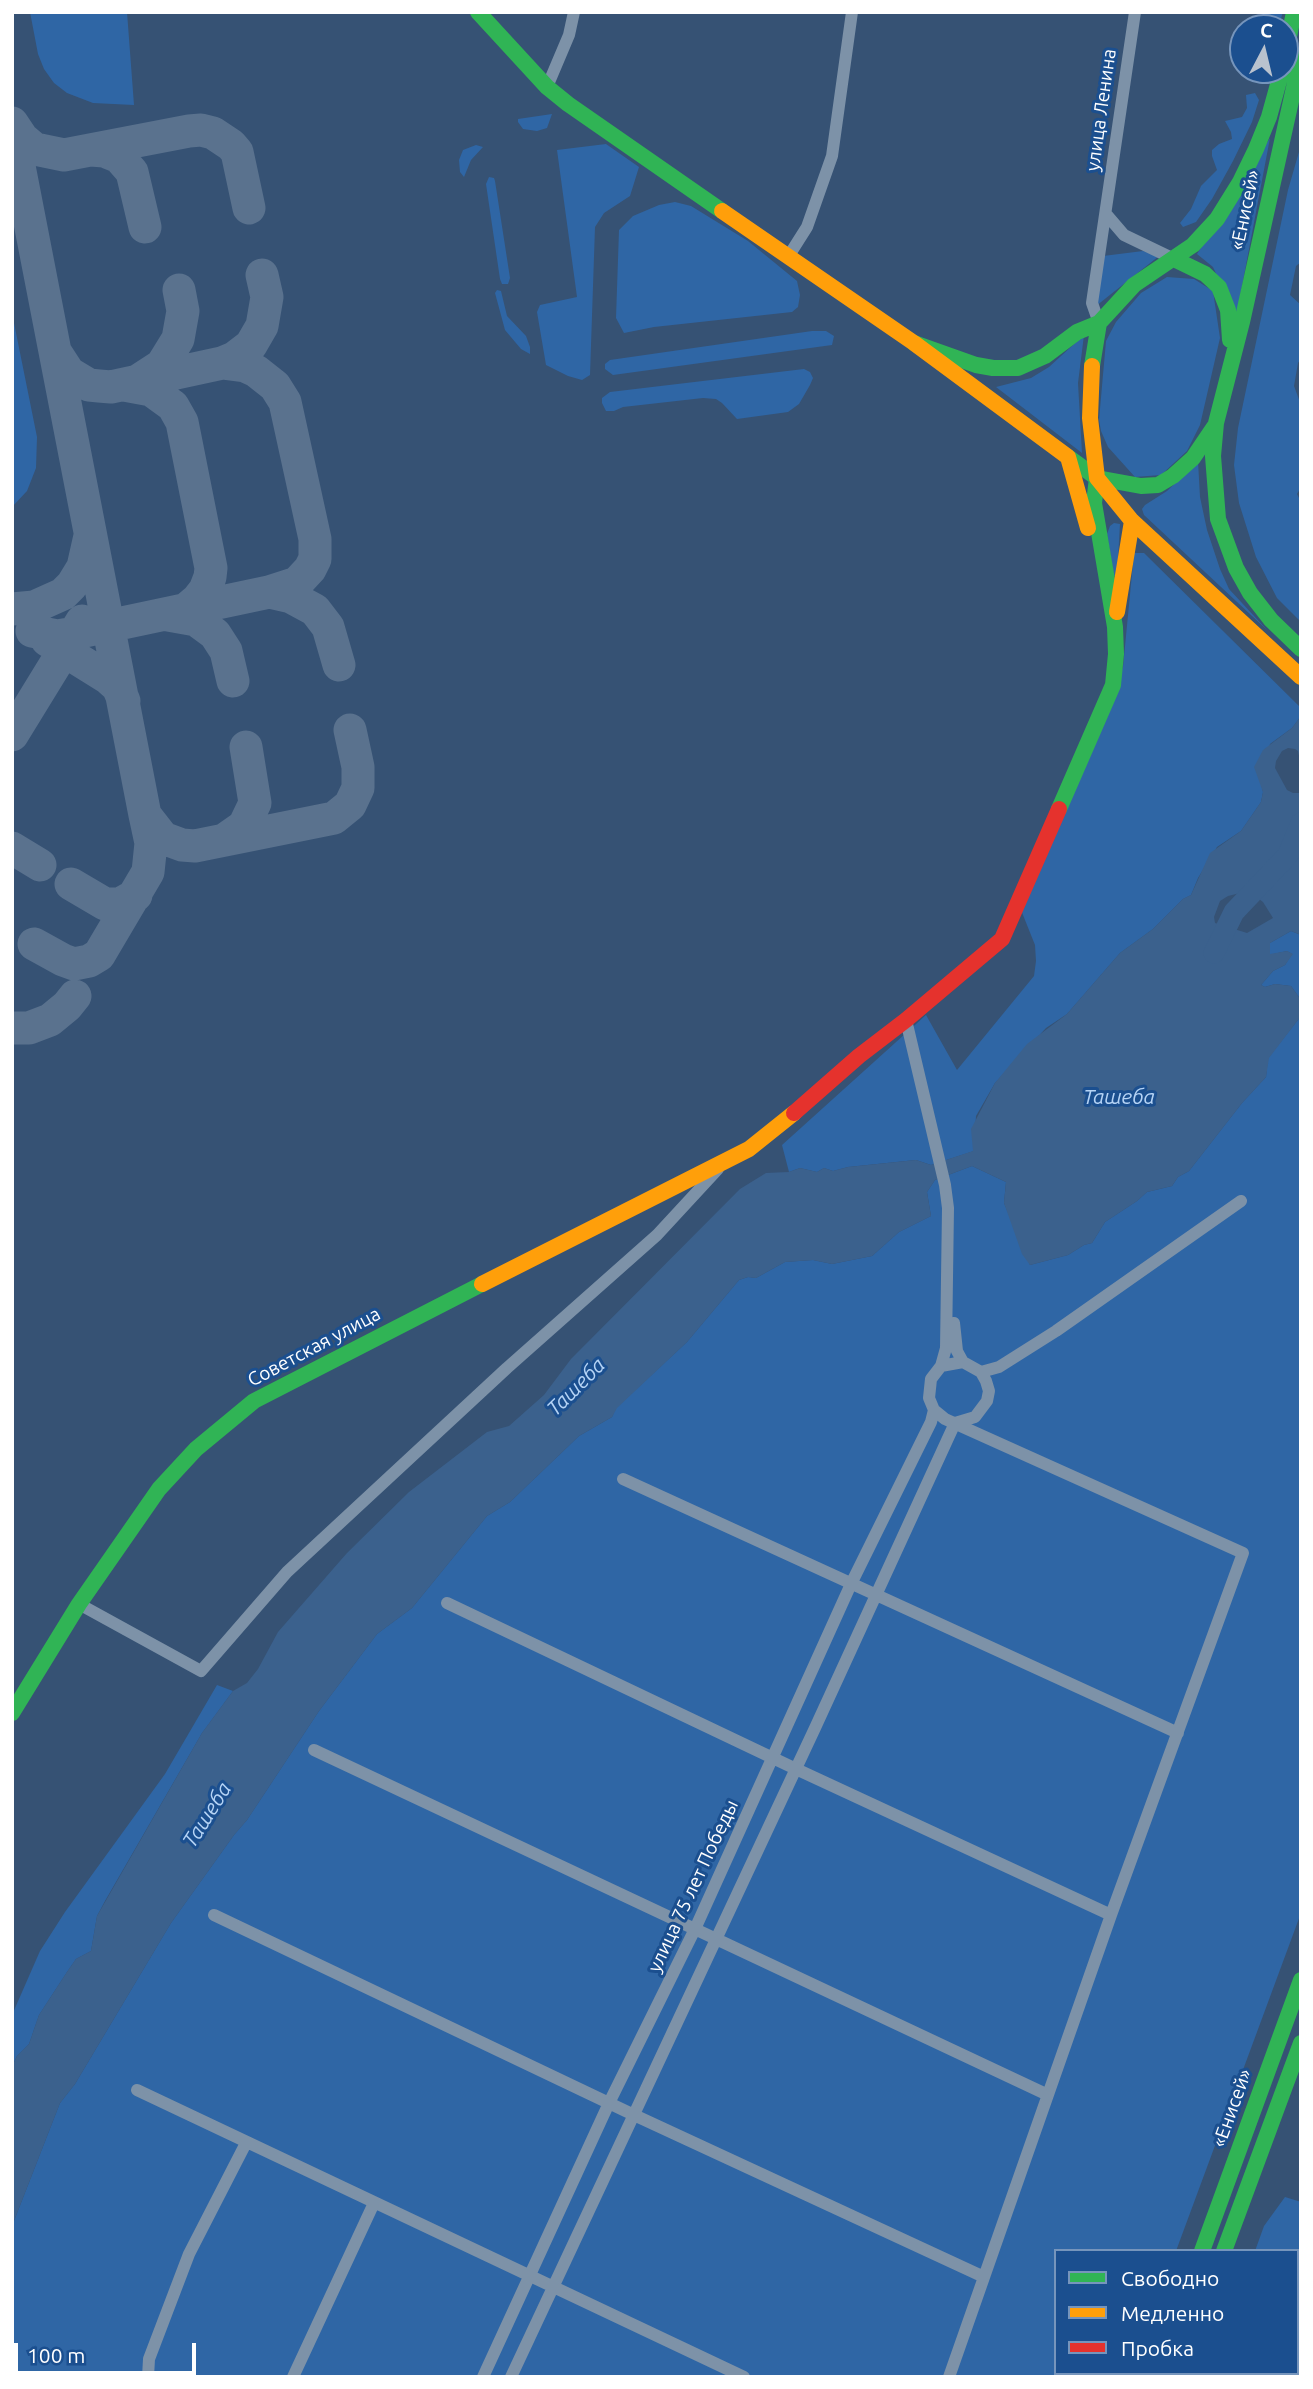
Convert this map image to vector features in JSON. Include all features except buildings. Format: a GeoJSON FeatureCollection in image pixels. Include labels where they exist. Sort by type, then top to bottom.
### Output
{"type":"FeatureCollection","features":[{"type":"Feature","properties":{"kind":"main road"},"geometry":{"type":"LineString","coordinates":[[478,12],[547,87],[606,132],[914,343],[1097,478],[1132,521],[1296,672]]}},
{"type":"Feature","properties":{"kind":"main road","name":"«Енисей»"},"geometry":{"type":"LineString","coordinates":[[1301,56],[1216,423],[1213,456],[1218,519],[1236,568],[1250,593],[1271,620],[1301,649]]}},
{"type":"Feature","properties":{"kind":"main road","name":"«Енисей»"},"geometry":{"type":"LineString","coordinates":[[1099,323],[1134,285],[1193,245],[1217,219],[1240,182],[1269,117],[1278,84]]}},
{"type":"Feature","properties":{"kind":"main road","name":"«Енисей»"},"geometry":{"type":"LineString","coordinates":[[1174,258],[1212,279],[1225,298],[1230,329],[1229,373]]}},
{"type":"Feature","properties":{"kind":"main road"},"geometry":{"type":"LineString","coordinates":[[914,343],[976,365],[1017,368],[1039,360],[1077,332],[1099,323]]}},
{"type":"Feature","properties":{"kind":"main road"},"geometry":{"type":"LineString","coordinates":[[1099,323],[1089,391],[1097,478],[1094,503],[1115,627]]}},
{"type":"Feature","properties":{"kind":"main road","name":"«Енисей»"},"geometry":{"type":"LineString","coordinates":[[1097,478],[1141,486],[1158,485],[1193,458],[1216,423]]}},
{"type":"Feature","properties":{"kind":"main road"},"geometry":{"type":"LineString","coordinates":[[1068,457],[1115,627]]}},
{"type":"Feature","properties":{"kind":"main road"},"geometry":{"type":"LineString","coordinates":[[1115,627],[1132,521]]}},
{"type":"Feature","properties":{"kind":"main road","name":"Советская улица"},"geometry":{"type":"LineString","coordinates":[[12,1713],[79,1604],[159,1489],[196,1449],[254,1401],[634,1205],[749,1149],[1002,939],[1114,685],[1115,627]]}},
{"type":"Feature","properties":{"kind":"main road","name":"«Енисей»"},"geometry":{"type":"LineString","coordinates":[[1203,2249],[1301,1980]]}},
{"type":"Feature","properties":{"kind":"main road"},"geometry":{"type":"LineString","coordinates":[[1225,2249],[1301,2043]]}},
{"type":"Feature","properties":{"kind":"street"},"geometry":{"type":"LineString","coordinates":[[547,87],[569,35],[574,12]]}},
{"type":"Feature","properties":{"kind":"street"},"geometry":{"type":"LineString","coordinates":[[788,257],[807,227],[832,156],[852,12]]}},
{"type":"Feature","properties":{"kind":"street","name":"улица Ленина"},"geometry":{"type":"LineString","coordinates":[[1099,323],[1092,303],[1135,12]]}},
{"type":"Feature","properties":{"kind":"street"},"geometry":{"type":"LineString","coordinates":[[1106,214],[1124,235],[1174,258]]}},
{"type":"Feature","properties":{"kind":"street"},"geometry":{"type":"LineString","coordinates":[[511,2377],[717,1940],[955,1423],[975,1417],[987,1401],[989,1391],[981,1372],[963,1362],[957,1351],[945,1185],[906,1020]]}},
{"type":"Feature","properties":{"kind":"street"},"geometry":{"type":"LineString","coordinates":[[79,1604],[201,1671],[287,1572],[507,1368],[657,1235],[724,1162]]}},
{"type":"Feature","properties":{"kind":"street"},"geometry":{"type":"LineString","coordinates":[[981,1372],[999,1367],[1056,1331],[1241,1201]]}},
{"type":"Feature","properties":{"kind":"street"},"geometry":{"type":"LineString","coordinates":[[948,1208],[946,1348],[941,1366],[931,1379],[929,1388],[929,1398],[934,1409],[945,1419],[1243,1553],[1111,1915],[949,2377]]}},
{"type":"Feature","properties":{"kind":"street"},"geometry":{"type":"LineString","coordinates":[[941,1366],[963,1362]]}},
{"type":"Feature","properties":{"kind":"street","name":"улица 75 лет Победы"},"geometry":{"type":"LineString","coordinates":[[483,2377],[609,2103],[695,1929],[851,1584],[931,1422],[934,1409]]}},
{"type":"Feature","properties":{"kind":"street"},"geometry":{"type":"LineString","coordinates":[[622,1479],[1178,1733]]}},
{"type":"Feature","properties":{"kind":"street"},"geometry":{"type":"LineString","coordinates":[[447,1603],[1111,1915]]}},
{"type":"Feature","properties":{"kind":"street"},"geometry":{"type":"LineString","coordinates":[[314,1750],[1048,2095]]}},
{"type":"Feature","properties":{"kind":"street"},"geometry":{"type":"LineString","coordinates":[[214,1915],[634,2115],[984,2277]]}},
{"type":"Feature","properties":{"kind":"street"},"geometry":{"type":"LineString","coordinates":[[137,2090],[744,2377]]}},
{"type":"Feature","properties":{"kind":"street"},"geometry":{"type":"LineString","coordinates":[[148,2377],[149,2359],[189,2254],[246,2143]]}},
{"type":"Feature","properties":{"kind":"street"},"geometry":{"type":"LineString","coordinates":[[292,2377],[374,2203]]}},
{"type":"Feature","properties":{"kind":"shaded area"},"geometry":{"type":"Polygon","coordinates":[[[30,12],[127,12],[134,105],[93,103],[67,93],[54,83],[38,54],[30,12]]]}},
{"type":"Feature","properties":{"kind":"shaded area"},"geometry":{"type":"Polygon","coordinates":[[[1263,12],[1283,12],[1282,14],[1263,12]]]}},
{"type":"Feature","properties":{"kind":"shaded area"},"geometry":{"type":"Polygon","coordinates":[[[1255,93],[1259,100],[1252,122],[1233,161],[1196,222],[1183,227],[1180,223],[1191,209],[1201,186],[1217,170],[1212,150],[1232,139],[1225,121],[1242,117],[1247,108],[1246,95],[1255,93]]]}},
{"type":"Feature","properties":{"kind":"shaded area"},"geometry":{"type":"Polygon","coordinates":[[[552,114],[547,128],[537,131],[523,129],[518,122],[518,119],[552,114]]]}},
{"type":"Feature","properties":{"kind":"shaded area"},"geometry":{"type":"Polygon","coordinates":[[[1270,138],[1236,318],[1213,267],[1197,254],[1270,138]]]}},
{"type":"Feature","properties":{"kind":"shaded area"},"geometry":{"type":"Polygon","coordinates":[[[606,144],[639,167],[630,196],[604,213],[595,227],[590,375],[582,380],[546,365],[537,312],[540,305],[577,297],[557,150],[606,144]]]}},
{"type":"Feature","properties":{"kind":"shaded area"},"geometry":{"type":"Polygon","coordinates":[[[476,145],[483,147],[471,160],[464,177],[460,172],[459,160],[463,150],[476,145]]]}},
{"type":"Feature","properties":{"kind":"shaded area"},"geometry":{"type":"Polygon","coordinates":[[[1301,145],[1301,262],[1296,266],[1290,295],[1301,305],[1301,358],[1294,386],[1301,405],[1301,487],[1297,494],[1301,502],[1301,622],[1277,598],[1256,557],[1239,503],[1234,465],[1238,428],[1288,190],[1301,145]]]}},
{"type":"Feature","properties":{"kind":"shaded area"},"geometry":{"type":"Polygon","coordinates":[[[489,177],[495,181],[510,278],[508,284],[502,284],[500,279],[486,184],[489,177]]]}},
{"type":"Feature","properties":{"kind":"shaded area"},"geometry":{"type":"Polygon","coordinates":[[[675,202],[691,206],[748,241],[797,281],[800,295],[798,307],[792,312],[654,327],[624,333],[616,318],[619,230],[633,216],[659,205],[675,202]]]}},
{"type":"Feature","properties":{"kind":"shaded area"},"geometry":{"type":"Polygon","coordinates":[[[1143,251],[1159,256],[1096,306],[1103,256],[1143,251]]]}},
{"type":"Feature","properties":{"kind":"shaded area"},"geometry":{"type":"Polygon","coordinates":[[[1167,277],[1194,279],[1213,291],[1220,338],[1200,425],[1187,451],[1161,475],[1135,477],[1108,447],[1101,431],[1099,420],[1106,341],[1116,322],[1141,293],[1167,277]]]}},
{"type":"Feature","properties":{"kind":"shaded area"},"geometry":{"type":"Polygon","coordinates":[[[497,290],[501,291],[507,316],[526,336],[530,354],[521,349],[505,330],[495,293],[497,290]]]}},
{"type":"Feature","properties":{"kind":"shaded area"},"geometry":{"type":"Polygon","coordinates":[[[12,313],[37,437],[36,468],[27,491],[12,507],[12,313]]]}},
{"type":"Feature","properties":{"kind":"shaded area"},"geometry":{"type":"Polygon","coordinates":[[[826,331],[834,336],[832,345],[613,375],[605,369],[605,364],[610,360],[826,331]]]}},
{"type":"Feature","properties":{"kind":"shaded area"},"geometry":{"type":"Polygon","coordinates":[[[1084,335],[1078,383],[1082,453],[996,387],[1031,378],[1049,367],[1084,335]]]}},
{"type":"Feature","properties":{"kind":"shaded area"},"geometry":{"type":"Polygon","coordinates":[[[804,369],[810,372],[813,378],[799,404],[788,412],[737,419],[716,399],[703,398],[623,407],[614,411],[606,411],[602,403],[602,398],[610,392],[804,369]]]}},
{"type":"Feature","properties":{"kind":"shaded area"},"geometry":{"type":"Polygon","coordinates":[[[1198,461],[1200,497],[1220,569],[1229,589],[1267,630],[1144,515],[1142,509],[1145,505],[1167,491],[1198,461]]]}},
{"type":"Feature","properties":{"kind":"shaded area"},"geometry":{"type":"Polygon","coordinates":[[[1114,523],[1120,524],[1117,576],[1114,576],[1107,534],[1114,523]]]}},
{"type":"Feature","properties":{"kind":"shaded area"},"geometry":{"type":"Polygon","coordinates":[[[1134,553],[1144,553],[1301,708],[1301,716],[1292,728],[1270,744],[1261,784],[1261,802],[1241,831],[1217,847],[1191,895],[1183,899],[1153,929],[1120,953],[1067,1014],[1046,1028],[995,1083],[976,1116],[974,1151],[931,1165],[916,1160],[833,1171],[824,1168],[817,1172],[800,1168],[789,1172],[782,1145],[926,1015],[957,1070],[1034,976],[1035,945],[1019,905],[1123,667],[1134,553]]]}},
{"type":"Feature","properties":{"kind":"shaded area"},"geometry":{"type":"Polygon","coordinates":[[[1291,931],[1301,935],[1301,1000],[1291,986],[1261,985],[1273,971],[1285,965],[1292,954],[1287,951],[1269,955],[1270,943],[1291,931]]]}},
{"type":"Feature","properties":{"kind":"shaded area"},"geometry":{"type":"Polygon","coordinates":[[[1301,1016],[1301,1913],[1177,2249],[1054,2249],[1054,2375],[1131,2375],[1130,2377],[12,2377],[12,2226],[60,2103],[75,2084],[171,1923],[247,1820],[319,1711],[377,1634],[412,1608],[487,1516],[510,1502],[579,1436],[612,1417],[616,1408],[687,1342],[739,1280],[756,1278],[785,1262],[813,1260],[832,1264],[872,1256],[899,1232],[931,1216],[927,1192],[935,1180],[972,1166],[1006,1182],[1004,1203],[1030,1265],[1068,1255],[1092,1243],[1105,1222],[1147,1192],[1172,1186],[1178,1177],[1189,1171],[1266,1077],[1268,1058],[1301,1016]]]}},
{"type":"Feature","properties":{"kind":"shaded area"},"geometry":{"type":"Polygon","coordinates":[[[217,1685],[233,1691],[202,1733],[105,1901],[97,1916],[91,1951],[76,1959],[67,1972],[39,2015],[29,2044],[17,2056],[12,2066],[12,2015],[40,1951],[165,1774],[217,1685]]]}},
{"type":"Feature","properties":{"kind":"shaded area"},"geometry":{"type":"Polygon","coordinates":[[[1285,2197],[1301,2202],[1299,2251],[1256,2249],[1264,2226],[1285,2197]]]}},
{"type":"Feature","properties":{"kind":"shaded area"},"geometry":{"type":"Polygon","coordinates":[[[1210,2375],[1274,2375],[1274,2377],[1210,2375]]]}},
{"type":"Feature","properties":{"kind":"water","name":"Ташеба"},"geometry":{"type":"Polygon","coordinates":[[[1301,716],[1301,780],[1300,761],[1295,749],[1282,751],[1275,768],[1287,790],[1293,793],[1301,791],[1301,935],[1291,931],[1270,943],[1270,954],[1287,951],[1293,954],[1285,965],[1273,971],[1261,985],[1291,986],[1301,1000],[1301,1016],[1269,1058],[1266,1077],[1189,1171],[1178,1177],[1172,1186],[1147,1192],[1105,1222],[1092,1243],[1068,1255],[1030,1265],[1022,1254],[1004,1203],[1006,1182],[972,1166],[935,1180],[927,1192],[931,1216],[899,1232],[872,1256],[832,1264],[813,1260],[785,1262],[756,1278],[739,1280],[687,1342],[617,1408],[612,1417],[579,1436],[510,1502],[487,1516],[412,1608],[377,1634],[319,1711],[247,1820],[171,1923],[75,2084],[60,2103],[12,2226],[12,2066],[17,2056],[29,2044],[39,2015],[67,1972],[76,1959],[91,1951],[97,1916],[202,1733],[233,1691],[247,1683],[258,1669],[278,1632],[347,1553],[409,1492],[487,1432],[509,1426],[544,1395],[571,1359],[740,1189],[766,1173],[789,1172],[800,1168],[817,1172],[824,1168],[833,1171],[916,1160],[931,1165],[973,1151],[971,1129],[995,1083],[1027,1044],[1067,1014],[1120,953],[1153,929],[1183,899],[1191,895],[1210,853],[1241,831],[1261,802],[1263,792],[1254,767],[1263,750],[1292,728],[1301,716]],[[1248,891],[1228,896],[1220,901],[1214,917],[1215,923],[1247,933],[1273,918],[1263,902],[1248,891]]]}},
{"type":"Feature","properties":{"kind":"waterway","name":"Ташеба"},"geometry":{"type":"LineString","coordinates":[[1214,953],[1234,912],[1288,855],[1301,823]]}},
{"type":"Feature","properties":{"kind":"taxiway"},"geometry":{"type":"LineString","coordinates":[[12,123],[22,138],[35,149],[64,155],[189,131],[213,133],[237,152],[249,208]]}},
{"type":"Feature","properties":{"kind":"taxiway"},"geometry":{"type":"LineString","coordinates":[[12,130],[145,815],[163,838],[182,845],[195,846],[334,818],[350,805],[358,788],[358,767],[350,730]]}},
{"type":"Feature","properties":{"kind":"taxiway"},"geometry":{"type":"LineString","coordinates":[[91,150],[104,151],[119,157],[132,172],[145,227]]}},
{"type":"Feature","properties":{"kind":"taxiway"},"geometry":{"type":"LineString","coordinates":[[56,353],[69,373],[89,385],[111,387],[222,363],[251,345],[262,326],[267,297],[262,275]]}},
{"type":"Feature","properties":{"kind":"taxiway"},"geometry":{"type":"LineString","coordinates":[[139,380],[162,365],[178,339],[183,311],[179,290]]}},
{"type":"Feature","properties":{"kind":"taxiway"},"geometry":{"type":"LineString","coordinates":[[32,631],[57,636],[269,592],[297,583],[310,569],[315,559],[315,539],[285,402],[275,386],[256,371],[245,366],[222,363]]}},
{"type":"Feature","properties":{"kind":"taxiway"},"geometry":{"type":"LineString","coordinates":[[124,385],[151,390],[173,406],[182,422],[211,568],[205,590],[185,610]]}},
{"type":"Feature","properties":{"kind":"taxiway"},"geometry":{"type":"LineString","coordinates":[[12,609],[34,607],[63,594],[83,567],[90,536]]}},
{"type":"Feature","properties":{"kind":"taxiway"},"geometry":{"type":"LineString","coordinates":[[269,592],[291,597],[315,610],[328,627],[339,665]]}},
{"type":"Feature","properties":{"kind":"taxiway"},"geometry":{"type":"LineString","coordinates":[[168,615],[196,620],[215,634],[226,651],[233,681]]}},
{"type":"Feature","properties":{"kind":"taxiway"},"geometry":{"type":"LineString","coordinates":[[12,735],[82,621]]}},
{"type":"Feature","properties":{"kind":"taxiway"},"geometry":{"type":"LineString","coordinates":[[47,640],[108,678],[118,687],[124,701]]}},
{"type":"Feature","properties":{"kind":"taxiway"},"geometry":{"type":"LineString","coordinates":[[224,840],[244,826],[255,803],[246,747]]}},
{"type":"Feature","properties":{"kind":"taxiway"},"geometry":{"type":"LineString","coordinates":[[34,944],[74,964],[89,961],[99,955],[148,872],[151,843],[145,815]]}},
{"type":"Feature","properties":{"kind":"taxiway"},"geometry":{"type":"LineString","coordinates":[[12,848],[40,865]]}},
{"type":"Feature","properties":{"kind":"taxiway"},"geometry":{"type":"LineString","coordinates":[[71,884],[105,904],[120,904],[136,895]]}},
{"type":"Feature","properties":{"kind":"taxiway"},"geometry":{"type":"LineString","coordinates":[[12,1028],[29,1028],[50,1020],[75,996]]}},
{"type":"Feature","properties":{"kind":"traffic: fast"},"geometry":{"type":"LineString","coordinates":[[478,12],[547,87],[722,211]]}},
{"type":"Feature","properties":{"kind":"traffic: fast"},"geometry":{"type":"LineString","coordinates":[[1301,56],[1242,322],[1216,423],[1213,456],[1218,519],[1236,568],[1250,593],[1271,620],[1301,649]]}},
{"type":"Feature","properties":{"kind":"traffic: fast"},"geometry":{"type":"LineString","coordinates":[[1092,366],[1099,323],[1134,285],[1193,245],[1217,219],[1256,149],[1278,84]]}},
{"type":"Feature","properties":{"kind":"traffic: fast"},"geometry":{"type":"LineString","coordinates":[[1174,259],[1205,274],[1219,287],[1228,310],[1230,340]]}},
{"type":"Feature","properties":{"kind":"traffic: fast"},"geometry":{"type":"LineString","coordinates":[[914,343],[976,365],[1018,368],[1045,356],[1077,332],[1099,323]]}},
{"type":"Feature","properties":{"kind":"traffic: fast"},"geometry":{"type":"LineString","coordinates":[[1097,478],[1141,486],[1158,485],[1193,458],[1214,427]]}},
{"type":"Feature","properties":{"kind":"traffic: fast"},"geometry":{"type":"LineString","coordinates":[[1059,809],[1113,685],[1116,654],[1115,627],[1094,503],[1097,478],[1068,457]]}},
{"type":"Feature","properties":{"kind":"traffic: fast"},"geometry":{"type":"LineString","coordinates":[[12,1713],[79,1604],[159,1489],[196,1449],[254,1401],[482,1284]]}},
{"type":"Feature","properties":{"kind":"traffic: fast"},"geometry":{"type":"LineString","coordinates":[[1203,2249],[1301,1980]]}},
{"type":"Feature","properties":{"kind":"traffic: fast"},"geometry":{"type":"LineString","coordinates":[[1225,2249],[1301,2043]]}},
{"type":"Feature","properties":{"kind":"traffic: slow"},"geometry":{"type":"LineString","coordinates":[[722,211],[914,343],[1068,457]]}},
{"type":"Feature","properties":{"kind":"traffic: slow"},"geometry":{"type":"LineString","coordinates":[[1092,366],[1090,418],[1097,478],[1132,521],[1301,677]]}},
{"type":"Feature","properties":{"kind":"traffic: slow"},"geometry":{"type":"LineString","coordinates":[[1068,457],[1088,528]]}},
{"type":"Feature","properties":{"kind":"traffic: slow"},"geometry":{"type":"LineString","coordinates":[[1117,612],[1132,521]]}},
{"type":"Feature","properties":{"kind":"traffic: slow"},"geometry":{"type":"LineString","coordinates":[[482,1284],[749,1149],[794,1113]]}},
{"type":"Feature","properties":{"kind":"traffic: jam"},"geometry":{"type":"LineString","coordinates":[[794,1113],[1002,939],[1059,809]]}}]}
